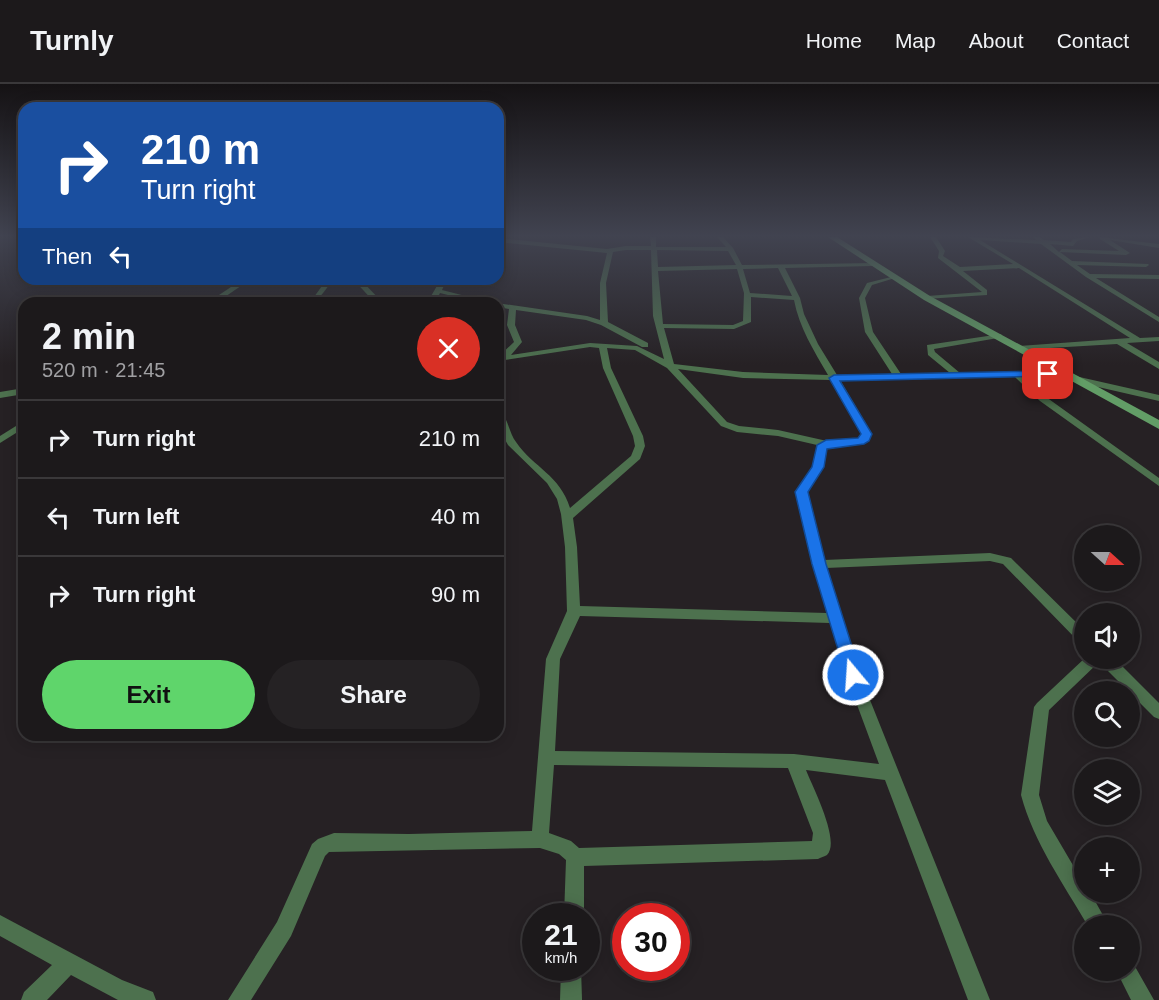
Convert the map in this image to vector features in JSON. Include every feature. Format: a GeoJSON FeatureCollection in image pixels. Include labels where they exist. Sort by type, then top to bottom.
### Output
{"type":"FeatureCollection","features":[{"type":"Feature","properties":{"kind":"main road"},"geometry":{"type":"LineString","coordinates":[[897,280],[1159,425]]}},
{"type":"Feature","properties":{"kind":"street"},"geometry":{"type":"LineString","coordinates":[[604,280],[604,322]]}},
{"type":"Feature","properties":{"kind":"street"},"geometry":{"type":"LineString","coordinates":[[657,280],[657,316],[670,366]]}},
{"type":"Feature","properties":{"kind":"street"},"geometry":{"type":"LineString","coordinates":[[646,349],[661,331],[740,326],[747,322],[747,296],[742,280]]}},
{"type":"Feature","properties":{"kind":"street"},"geometry":{"type":"LineString","coordinates":[[504,307],[574,314],[604,322],[670,366],[724,424],[737,429],[778,433],[826,444],[865,439],[867,434],[800,315],[797,298],[788,280]]}},
{"type":"Feature","properties":{"kind":"street"},"geometry":{"type":"LineString","coordinates":[[885,280],[869,285],[862,298],[869,332],[898,376]]}},
{"type":"Feature","properties":{"kind":"street"},"geometry":{"type":"LineString","coordinates":[[927,298],[986,293],[970,280]]}},
{"type":"Feature","properties":{"kind":"street"},"geometry":{"type":"LineString","coordinates":[[1042,280],[1138,340]]}},
{"type":"Feature","properties":{"kind":"street"},"geometry":{"type":"LineString","coordinates":[[1094,280],[1159,320]]}},
{"type":"Feature","properties":{"kind":"street"},"geometry":{"type":"LineString","coordinates":[[221,297],[239,285]]}},
{"type":"Feature","properties":{"kind":"street"},"geometry":{"type":"LineString","coordinates":[[362,285],[372,297]]}},
{"type":"Feature","properties":{"kind":"street"},"geometry":{"type":"LineString","coordinates":[[435,297],[442,285]]}},
{"type":"Feature","properties":{"kind":"street"},"geometry":{"type":"LineString","coordinates":[[439,291],[464,297]]}},
{"type":"Feature","properties":{"kind":"street"},"geometry":{"type":"LineString","coordinates":[[747,296],[797,298]]}},
{"type":"Feature","properties":{"kind":"street"},"geometry":{"type":"LineString","coordinates":[[504,355],[518,342],[511,325],[512,309]]}},
{"type":"Feature","properties":{"kind":"street"},"geometry":{"type":"LineString","coordinates":[[957,375],[931,353],[930,347],[998,336]]}},
{"type":"Feature","properties":{"kind":"street"},"geometry":{"type":"LineString","coordinates":[[1019,348],[1159,339]]}},
{"type":"Feature","properties":{"kind":"street"},"geometry":{"type":"LineString","coordinates":[[1119,341],[1158,365]]}},
{"type":"Feature","properties":{"kind":"street"},"geometry":{"type":"LineString","coordinates":[[504,358],[579,345],[646,349]]}},
{"type":"Feature","properties":{"kind":"street"},"geometry":{"type":"LineString","coordinates":[[568,516],[636,457],[640,446],[638,436],[607,368],[602,345]]}},
{"type":"Feature","properties":{"kind":"street"},"geometry":{"type":"LineString","coordinates":[[670,366],[743,375],[834,378],[1065,374]]}},
{"type":"Feature","properties":{"kind":"street"},"geometry":{"type":"LineString","coordinates":[[1016,374],[1061,413],[1159,483]]}},
{"type":"Feature","properties":{"kind":"street"},"geometry":{"type":"LineString","coordinates":[[1075,379],[1159,398]]}},
{"type":"Feature","properties":{"kind":"street"},"geometry":{"type":"LineString","coordinates":[[0,395],[18,392]]}},
{"type":"Feature","properties":{"kind":"street"},"geometry":{"type":"LineString","coordinates":[[0,440],[18,428]]}},
{"type":"Feature","properties":{"kind":"street"},"geometry":{"type":"LineString","coordinates":[[504,429],[507,438],[521,455],[541,470],[557,488],[568,516],[574,611],[553,659],[540,839]]}},
{"type":"Feature","properties":{"kind":"street"},"geometry":{"type":"LineString","coordinates":[[826,444],[821,447],[818,467],[802,492],[819,564],[853,675],[979,1000]]}},
{"type":"Feature","properties":{"kind":"street"},"geometry":{"type":"LineString","coordinates":[[819,564],[990,557],[1007,561],[1074,628]]}},
{"type":"Feature","properties":{"kind":"street"},"geometry":{"type":"LineString","coordinates":[[574,611],[834,618]]}},
{"type":"Feature","properties":{"kind":"street"},"geometry":{"type":"LineString","coordinates":[[1083,669],[1042,707],[1030,795],[1036,816],[1093,915]]}},
{"type":"Feature","properties":{"kind":"street"},"geometry":{"type":"LineString","coordinates":[[1115,669],[1159,713]]}},
{"type":"Feature","properties":{"kind":"street"},"geometry":{"type":"LineString","coordinates":[[546,758],[794,761],[891,773]]}},
{"type":"Feature","properties":{"kind":"street"},"geometry":{"type":"LineString","coordinates":[[240,1000],[284,929],[318,850],[324,845],[333,842],[409,843],[540,839],[565,848],[575,857],[818,850],[821,848],[822,833],[794,761]]}},
{"type":"Feature","properties":{"kind":"street"},"geometry":{"type":"LineString","coordinates":[[574,903],[575,857]]}},
{"type":"Feature","properties":{"kind":"street"},"geometry":{"type":"LineString","coordinates":[[0,925],[115,988],[145,1000]]}},
{"type":"Feature","properties":{"kind":"street"},"geometry":{"type":"LineString","coordinates":[[32,1000],[69,963]]}},
{"type":"Feature","properties":{"kind":"street"},"geometry":{"type":"LineString","coordinates":[[571,981],[572,1000]]}},
{"type":"Feature","properties":{"kind":"street"},"geometry":{"type":"LineString","coordinates":[[1132,981],[1143,1000]]}},
{"type":"Feature","properties":{"kind":"route"},"geometry":{"type":"LineString","coordinates":[[853,675],[834,618],[802,492],[818,467],[821,447],[826,444],[860,441],[865,439],[867,434],[864,425],[834,378],[1048,374]]}}]}
